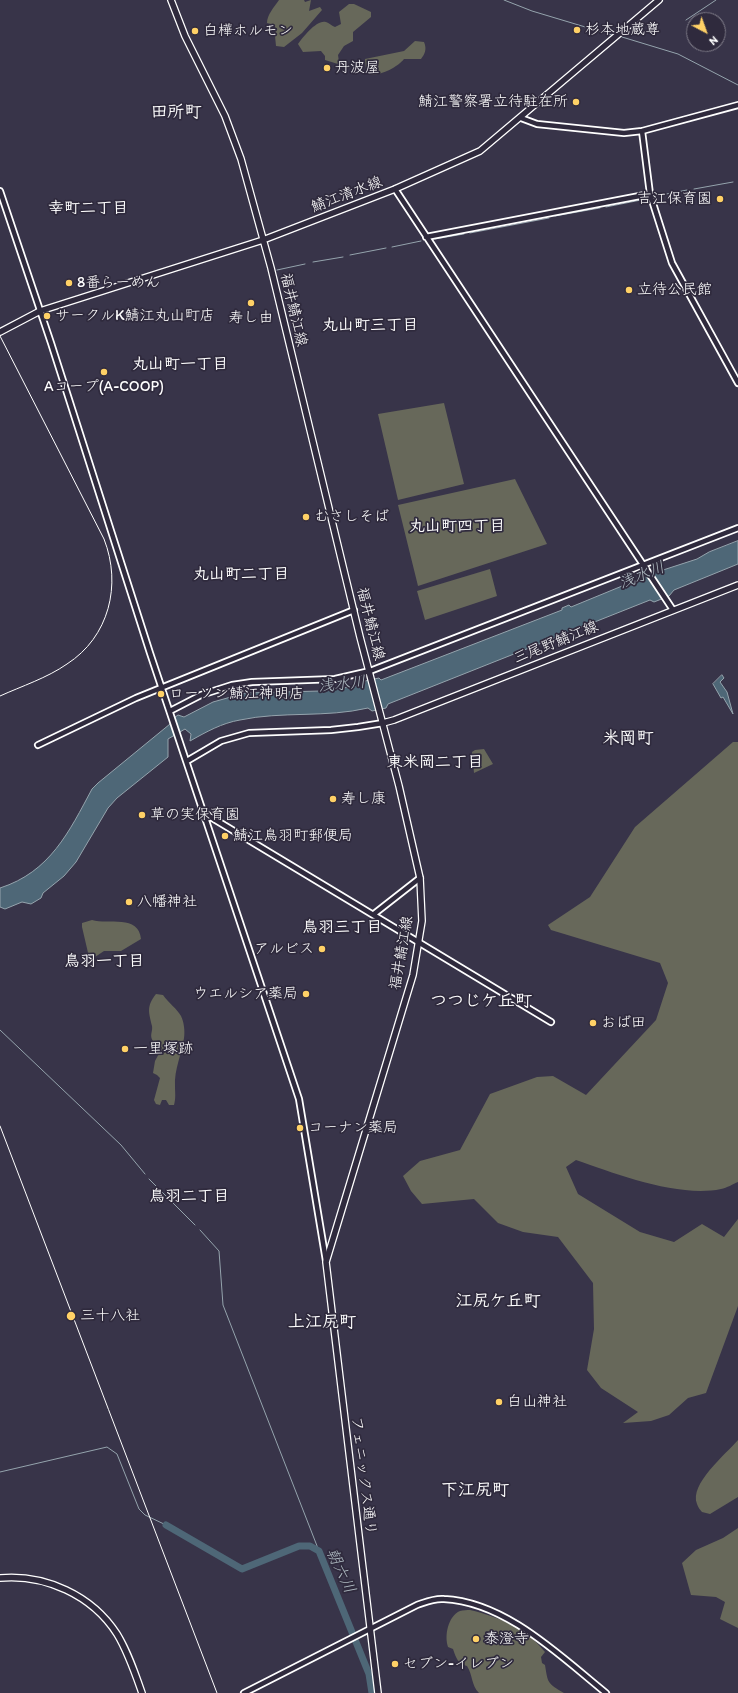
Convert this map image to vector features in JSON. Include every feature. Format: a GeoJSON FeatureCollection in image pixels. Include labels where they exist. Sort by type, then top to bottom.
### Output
{"type":"FeatureCollection","features":[{"type":"Feature","properties":{"kind":"main road","name":"福井鯖江線"},"geometry":{"type":"LineString","coordinates":[[171,0],[186,36],[225,116],[238,150],[263,240],[420,878],[422,922],[413,975],[326,1262]]}},
{"type":"Feature","properties":{"kind":"main road","name":"鯖江清水線"},"geometry":{"type":"LineString","coordinates":[[0,332],[40,311],[263,240],[395,189],[480,151],[521,118],[659,0]]}},
{"type":"Feature","properties":{"kind":"main road","name":"三尾野鯖江線"},"geometry":{"type":"LineString","coordinates":[[383,723],[738,585]]}},
{"type":"Feature","properties":{"kind":"main road","name":"フェニックス通り"},"geometry":{"type":"LineString","coordinates":[[326,1262],[378,1693]]}},
{"type":"Feature","properties":{"kind":"main road"},"geometry":{"type":"LineString","coordinates":[[0,1578],[26,1578],[51,1584],[80,1597],[94,1608],[110,1624],[123,1644],[142,1693]]}},
{"type":"Feature","properties":{"kind":"street"},"geometry":{"type":"LineString","coordinates":[[521,118],[537,124],[624,133],[642,131],[738,105]]}},
{"type":"Feature","properties":{"kind":"street"},"geometry":{"type":"LineString","coordinates":[[642,131],[650,194],[672,263],[738,383]]}},
{"type":"Feature","properties":{"kind":"street"},"geometry":{"type":"LineString","coordinates":[[395,189],[673,610]]}},
{"type":"Feature","properties":{"kind":"street"},"geometry":{"type":"LineString","coordinates":[[0,190],[162,688],[299,1099],[326,1262]]}},
{"type":"Feature","properties":{"kind":"street"},"geometry":{"type":"LineString","coordinates":[[426,237],[650,194]]}},
{"type":"Feature","properties":{"kind":"street"},"geometry":{"type":"LineString","coordinates":[[170,711],[201,695],[232,685],[252,682],[335,679],[370,671],[738,528]]}},
{"type":"Feature","properties":{"kind":"street"},"geometry":{"type":"LineString","coordinates":[[38,745],[105,712],[354,610]]}},
{"type":"Feature","properties":{"kind":"street"},"geometry":{"type":"LineString","coordinates":[[186,759],[221,741],[249,733],[358,728],[383,723]]}},
{"type":"Feature","properties":{"kind":"street"},"geometry":{"type":"LineString","coordinates":[[204,813],[419,941],[551,1022]]}},
{"type":"Feature","properties":{"kind":"street"},"geometry":{"type":"LineString","coordinates":[[374,914],[420,878]]}},
{"type":"Feature","properties":{"kind":"street"},"geometry":{"type":"LineString","coordinates":[[244,1693],[371,1627],[417,1605],[432,1600],[448,1599],[475,1606],[507,1618],[519,1625],[606,1693]]}},
{"type":"Feature","properties":{"kind":"green space"},"geometry":{"type":"Polygon","coordinates":[[[279,0],[304,0],[305,2],[311,0],[309,11],[320,7],[322,10],[302,33],[284,47],[276,46],[276,29],[271,24],[267,23],[269,14],[279,0]]]}},
{"type":"Feature","properties":{"kind":"green space"},"geometry":{"type":"Polygon","coordinates":[[[349,4],[354,4],[371,12],[371,17],[353,32],[353,41],[344,46],[338,55],[338,64],[325,60],[325,56],[321,51],[303,52],[298,44],[307,33],[322,22],[327,22],[335,27],[341,24],[339,12],[349,4]]]}},
{"type":"Feature","properties":{"kind":"green space"},"geometry":{"type":"Polygon","coordinates":[[[415,41],[424,42],[425,45],[424,55],[421,59],[404,59],[398,65],[388,70],[378,74],[369,75],[366,69],[365,59],[404,51],[415,41]]]}},
{"type":"Feature","properties":{"kind":"green space"},"geometry":{"type":"Polygon","coordinates":[[[444,403],[464,484],[398,500],[378,414],[444,403]]]}},
{"type":"Feature","properties":{"kind":"green space"},"geometry":{"type":"Polygon","coordinates":[[[515,479],[547,544],[418,586],[398,505],[515,479]]]}},
{"type":"Feature","properties":{"kind":"green space"},"geometry":{"type":"Polygon","coordinates":[[[490,569],[497,596],[425,620],[417,591],[490,569]]]}},
{"type":"Feature","properties":{"kind":"green space"},"geometry":{"type":"Polygon","coordinates":[[[733,742],[738,742],[738,1182],[721,1189],[704,1191],[686,1190],[628,1178],[576,1160],[566,1167],[578,1194],[640,1232],[674,1242],[702,1224],[724,1237],[738,1219],[738,1306],[706,1393],[688,1398],[669,1415],[651,1421],[623,1423],[638,1412],[601,1388],[587,1370],[594,1329],[593,1283],[558,1237],[523,1232],[498,1223],[474,1199],[422,1204],[411,1191],[403,1176],[420,1161],[460,1150],[490,1094],[537,1077],[553,1076],[586,1095],[656,1020],[668,983],[660,963],[551,930],[548,925],[590,897],[635,827],[733,742]]]}},
{"type":"Feature","properties":{"kind":"green space"},"geometry":{"type":"Polygon","coordinates":[[[484,749],[493,764],[474,773],[472,752],[475,750],[484,749]]]}},
{"type":"Feature","properties":{"kind":"green space"},"geometry":{"type":"Polygon","coordinates":[[[92,920],[129,923],[135,926],[139,931],[141,939],[121,951],[104,951],[92,959],[89,957],[82,923],[92,920]]]}},
{"type":"Feature","properties":{"kind":"green space"},"geometry":{"type":"Polygon","coordinates":[[[156,994],[163,995],[178,1011],[182,1018],[184,1027],[183,1044],[175,1080],[174,1105],[169,1105],[166,1100],[162,1100],[160,1105],[156,1104],[154,1100],[160,1078],[153,1073],[155,1061],[162,1048],[154,1043],[151,1037],[152,1026],[149,1010],[156,994]]]}},
{"type":"Feature","properties":{"kind":"green space"},"geometry":{"type":"Polygon","coordinates":[[[738,1440],[738,1497],[710,1514],[702,1512],[697,1504],[696,1496],[698,1488],[710,1470],[738,1440]]]}},
{"type":"Feature","properties":{"kind":"green space"},"geometry":{"type":"Polygon","coordinates":[[[738,1528],[738,1628],[720,1619],[725,1602],[716,1597],[691,1595],[682,1563],[696,1550],[723,1538],[738,1528]]]}},
{"type":"Feature","properties":{"kind":"green space"},"geometry":{"type":"Polygon","coordinates":[[[470,1610],[501,1620],[521,1630],[529,1636],[545,1652],[541,1657],[542,1663],[545,1665],[549,1682],[564,1693],[479,1693],[476,1690],[467,1666],[459,1662],[453,1649],[448,1647],[446,1637],[452,1617],[460,1611],[470,1610]]]}},
{"type":"Feature","properties":{"kind":"water"},"geometry":{"type":"Polygon","coordinates":[[[738,541],[738,564],[674,590],[669,596],[654,602],[650,600],[388,704],[386,708],[372,711],[368,708],[336,713],[256,717],[227,723],[190,741],[191,734],[185,729],[168,739],[168,757],[117,798],[108,808],[76,862],[64,876],[43,893],[41,898],[31,904],[22,902],[5,909],[0,907],[0,888],[17,881],[32,872],[45,861],[66,835],[92,789],[170,724],[171,720],[178,715],[184,717],[213,702],[245,693],[320,691],[323,688],[335,687],[337,689],[362,685],[365,681],[379,678],[381,680],[562,610],[562,608],[569,605],[571,607],[644,577],[646,574],[656,570],[660,571],[697,559],[709,552],[738,541]]]}},
{"type":"Feature","properties":{"kind":"water"},"geometry":{"type":"Polygon","coordinates":[[[722,675],[724,678],[720,682],[727,692],[733,714],[713,684],[722,675]]]}},
{"type":"Feature","properties":{"kind":"waterway"},"geometry":{"type":"LineString","coordinates":[[504,0],[532,11],[612,35]]}},
{"type":"Feature","properties":{"kind":"waterway"},"geometry":{"type":"LineString","coordinates":[[698,12],[716,0]]}},
{"type":"Feature","properties":{"kind":"waterway"},"geometry":{"type":"LineString","coordinates":[[622,37],[678,54],[738,85]]}},
{"type":"Feature","properties":{"kind":"waterway"},"geometry":{"type":"LineString","coordinates":[[694,189],[733,182]]}},
{"type":"Feature","properties":{"kind":"waterway"},"geometry":{"type":"LineString","coordinates":[[656,196],[687,190]]}},
{"type":"Feature","properties":{"kind":"waterway"},"geometry":{"type":"LineString","coordinates":[[606,207],[646,199]]}},
{"type":"Feature","properties":{"kind":"waterway"},"geometry":{"type":"LineString","coordinates":[[555,216],[600,208]]}},
{"type":"Feature","properties":{"kind":"waterway"},"geometry":{"type":"LineString","coordinates":[[470,233],[549,218]]}},
{"type":"Feature","properties":{"kind":"waterway"},"geometry":{"type":"LineString","coordinates":[[435,239],[464,234]]}},
{"type":"Feature","properties":{"kind":"waterway"},"geometry":{"type":"LineString","coordinates":[[392,247],[421,241]]}},
{"type":"Feature","properties":{"kind":"waterway"},"geometry":{"type":"LineString","coordinates":[[350,255],[386,248]]}},
{"type":"Feature","properties":{"kind":"waterway"},"geometry":{"type":"LineString","coordinates":[[313,262],[343,257]]}},
{"type":"Feature","properties":{"kind":"waterway"},"geometry":{"type":"LineString","coordinates":[[277,270],[305,264]]}},
{"type":"Feature","properties":{"kind":"waterway"},"geometry":{"type":"LineString","coordinates":[[0,1030],[121,1145],[145,1174]]}},
{"type":"Feature","properties":{"kind":"waterway"},"geometry":{"type":"LineString","coordinates":[[149,1179],[195,1225]]}},
{"type":"Feature","properties":{"kind":"waterway"},"geometry":{"type":"LineString","coordinates":[[200,1230],[219,1251],[223,1305],[319,1551]]}},
{"type":"Feature","properties":{"kind":"waterway"},"geometry":{"type":"LineString","coordinates":[[0,1472],[107,1447],[117,1454],[139,1509],[145,1515],[166,1525]]}},
{"type":"Feature","properties":{"kind":"waterway","name":"朝六川"},"geometry":{"type":"LineString","coordinates":[[166,1525],[242,1569],[299,1546],[310,1546],[319,1551],[369,1674],[372,1693]]}},
{"type":"Feature","properties":{"kind":"tram line"},"geometry":{"type":"LineString","coordinates":[[0,336],[104,539],[112,574],[108,609],[102,625],[93,640],[81,653],[51,674],[0,696]]}},
{"type":"Feature","properties":{"kind":"tram line"},"geometry":{"type":"LineString","coordinates":[[0,1126],[217,1693]]}},
{"type":"Feature","properties":{"kind":"place","name":"杉本地蔵尊"},"geometry":{"type":"Point","coordinates":[577,30]}},
{"type":"Feature","properties":{"kind":"place","name":"白樺ホルモン"},"geometry":{"type":"Point","coordinates":[195,31]}},
{"type":"Feature","properties":{"kind":"place","name":"丹波屋"},"geometry":{"type":"Point","coordinates":[327,68]}},
{"type":"Feature","properties":{"kind":"place","name":"鯖江警察署立待駐在所"},"geometry":{"type":"Point","coordinates":[576,102]}},
{"type":"Feature","properties":{"kind":"place","name":"吉江保育園"},"geometry":{"type":"Point","coordinates":[720,199]}},
{"type":"Feature","properties":{"kind":"place","name":"8番らーめん"},"geometry":{"type":"Point","coordinates":[69,283]}},
{"type":"Feature","properties":{"kind":"place","name":"立待公民館"},"geometry":{"type":"Point","coordinates":[629,290]}},
{"type":"Feature","properties":{"kind":"place","name":"寿し由"},"geometry":{"type":"Point","coordinates":[251,303]}},
{"type":"Feature","properties":{"kind":"place","name":"サークルK鯖江丸山町店"},"geometry":{"type":"Point","coordinates":[47,316]}},
{"type":"Feature","properties":{"kind":"place","name":"Aコープ(A-COOP)"},"geometry":{"type":"Point","coordinates":[104,372]}},
{"type":"Feature","properties":{"kind":"place","name":"むさしそば"},"geometry":{"type":"Point","coordinates":[306,517]}},
{"type":"Feature","properties":{"kind":"place","name":"ローソン鯖江神明店"},"geometry":{"type":"Point","coordinates":[161,694]}},
{"type":"Feature","properties":{"kind":"place","name":"寿し康"},"geometry":{"type":"Point","coordinates":[333,799]}},
{"type":"Feature","properties":{"kind":"place","name":"草の実保育園"},"geometry":{"type":"Point","coordinates":[142,815]}},
{"type":"Feature","properties":{"kind":"place","name":"鯖江鳥羽町郵便局"},"geometry":{"type":"Point","coordinates":[225,836]}},
{"type":"Feature","properties":{"kind":"place","name":"八幡神社"},"geometry":{"type":"Point","coordinates":[129,902]}},
{"type":"Feature","properties":{"kind":"place","name":"アルビス"},"geometry":{"type":"Point","coordinates":[322,949]}},
{"type":"Feature","properties":{"kind":"place","name":"ウエルシア薬局"},"geometry":{"type":"Point","coordinates":[306,994]}},
{"type":"Feature","properties":{"kind":"place","name":"おば田"},"geometry":{"type":"Point","coordinates":[593,1023]}},
{"type":"Feature","properties":{"kind":"place","name":"一里塚跡"},"geometry":{"type":"Point","coordinates":[125,1049]}},
{"type":"Feature","properties":{"kind":"place","name":"コーナン薬局"},"geometry":{"type":"Point","coordinates":[300,1128]}},
{"type":"Feature","properties":{"kind":"place","name":"三十八社"},"geometry":{"type":"Point","coordinates":[71,1316]}},
{"type":"Feature","properties":{"kind":"place","name":"白山神社"},"geometry":{"type":"Point","coordinates":[499,1402]}},
{"type":"Feature","properties":{"kind":"place","name":"泰澄寺"},"geometry":{"type":"Point","coordinates":[476,1639]}},
{"type":"Feature","properties":{"kind":"place","name":"セブン-イレブン"},"geometry":{"type":"Point","coordinates":[395,1664]}},
{"type":"Feature","properties":{"kind":"district","name":"田所町"},"geometry":{"type":"Point","coordinates":[176,113]}},
{"type":"Feature","properties":{"kind":"district","name":"幸町二丁目"},"geometry":{"type":"Point","coordinates":[88,209]}},
{"type":"Feature","properties":{"kind":"district","name":"丸山町三丁目"},"geometry":{"type":"Point","coordinates":[370,326]}},
{"type":"Feature","properties":{"kind":"district","name":"丸山町一丁目"},"geometry":{"type":"Point","coordinates":[180,365]}},
{"type":"Feature","properties":{"kind":"district","name":"丸山町四丁目"},"geometry":{"type":"Point","coordinates":[457,527]}},
{"type":"Feature","properties":{"kind":"district","name":"丸山町二丁目"},"geometry":{"type":"Point","coordinates":[241,575]}},
{"type":"Feature","properties":{"kind":"district","name":"米岡町"},"geometry":{"type":"Point","coordinates":[628,739]}},
{"type":"Feature","properties":{"kind":"district","name":"東米岡二丁目"},"geometry":{"type":"Point","coordinates":[435,763]}},
{"type":"Feature","properties":{"kind":"district","name":"鳥羽三丁目"},"geometry":{"type":"Point","coordinates":[342,928]}},
{"type":"Feature","properties":{"kind":"district","name":"鳥羽一丁目"},"geometry":{"type":"Point","coordinates":[104,962]}},
{"type":"Feature","properties":{"kind":"district","name":"つつじケ丘町"},"geometry":{"type":"Point","coordinates":[481,1002]}},
{"type":"Feature","properties":{"kind":"district","name":"鳥羽二丁目"},"geometry":{"type":"Point","coordinates":[189,1197]}},
{"type":"Feature","properties":{"kind":"district","name":"江尻ケ丘町"},"geometry":{"type":"Point","coordinates":[498,1302]}},
{"type":"Feature","properties":{"kind":"district","name":"上江尻町"},"geometry":{"type":"Point","coordinates":[322,1323]}},
{"type":"Feature","properties":{"kind":"district","name":"下江尻町"},"geometry":{"type":"Point","coordinates":[475,1491]}},
{"type":"Feature","properties":{"kind":"water label","name":"浅水川"},"geometry":{"type":"Point","coordinates":[642,576]}},
{"type":"Feature","properties":{"kind":"water label","name":"浅水川"},"geometry":{"type":"Point","coordinates":[342,685]}}]}
